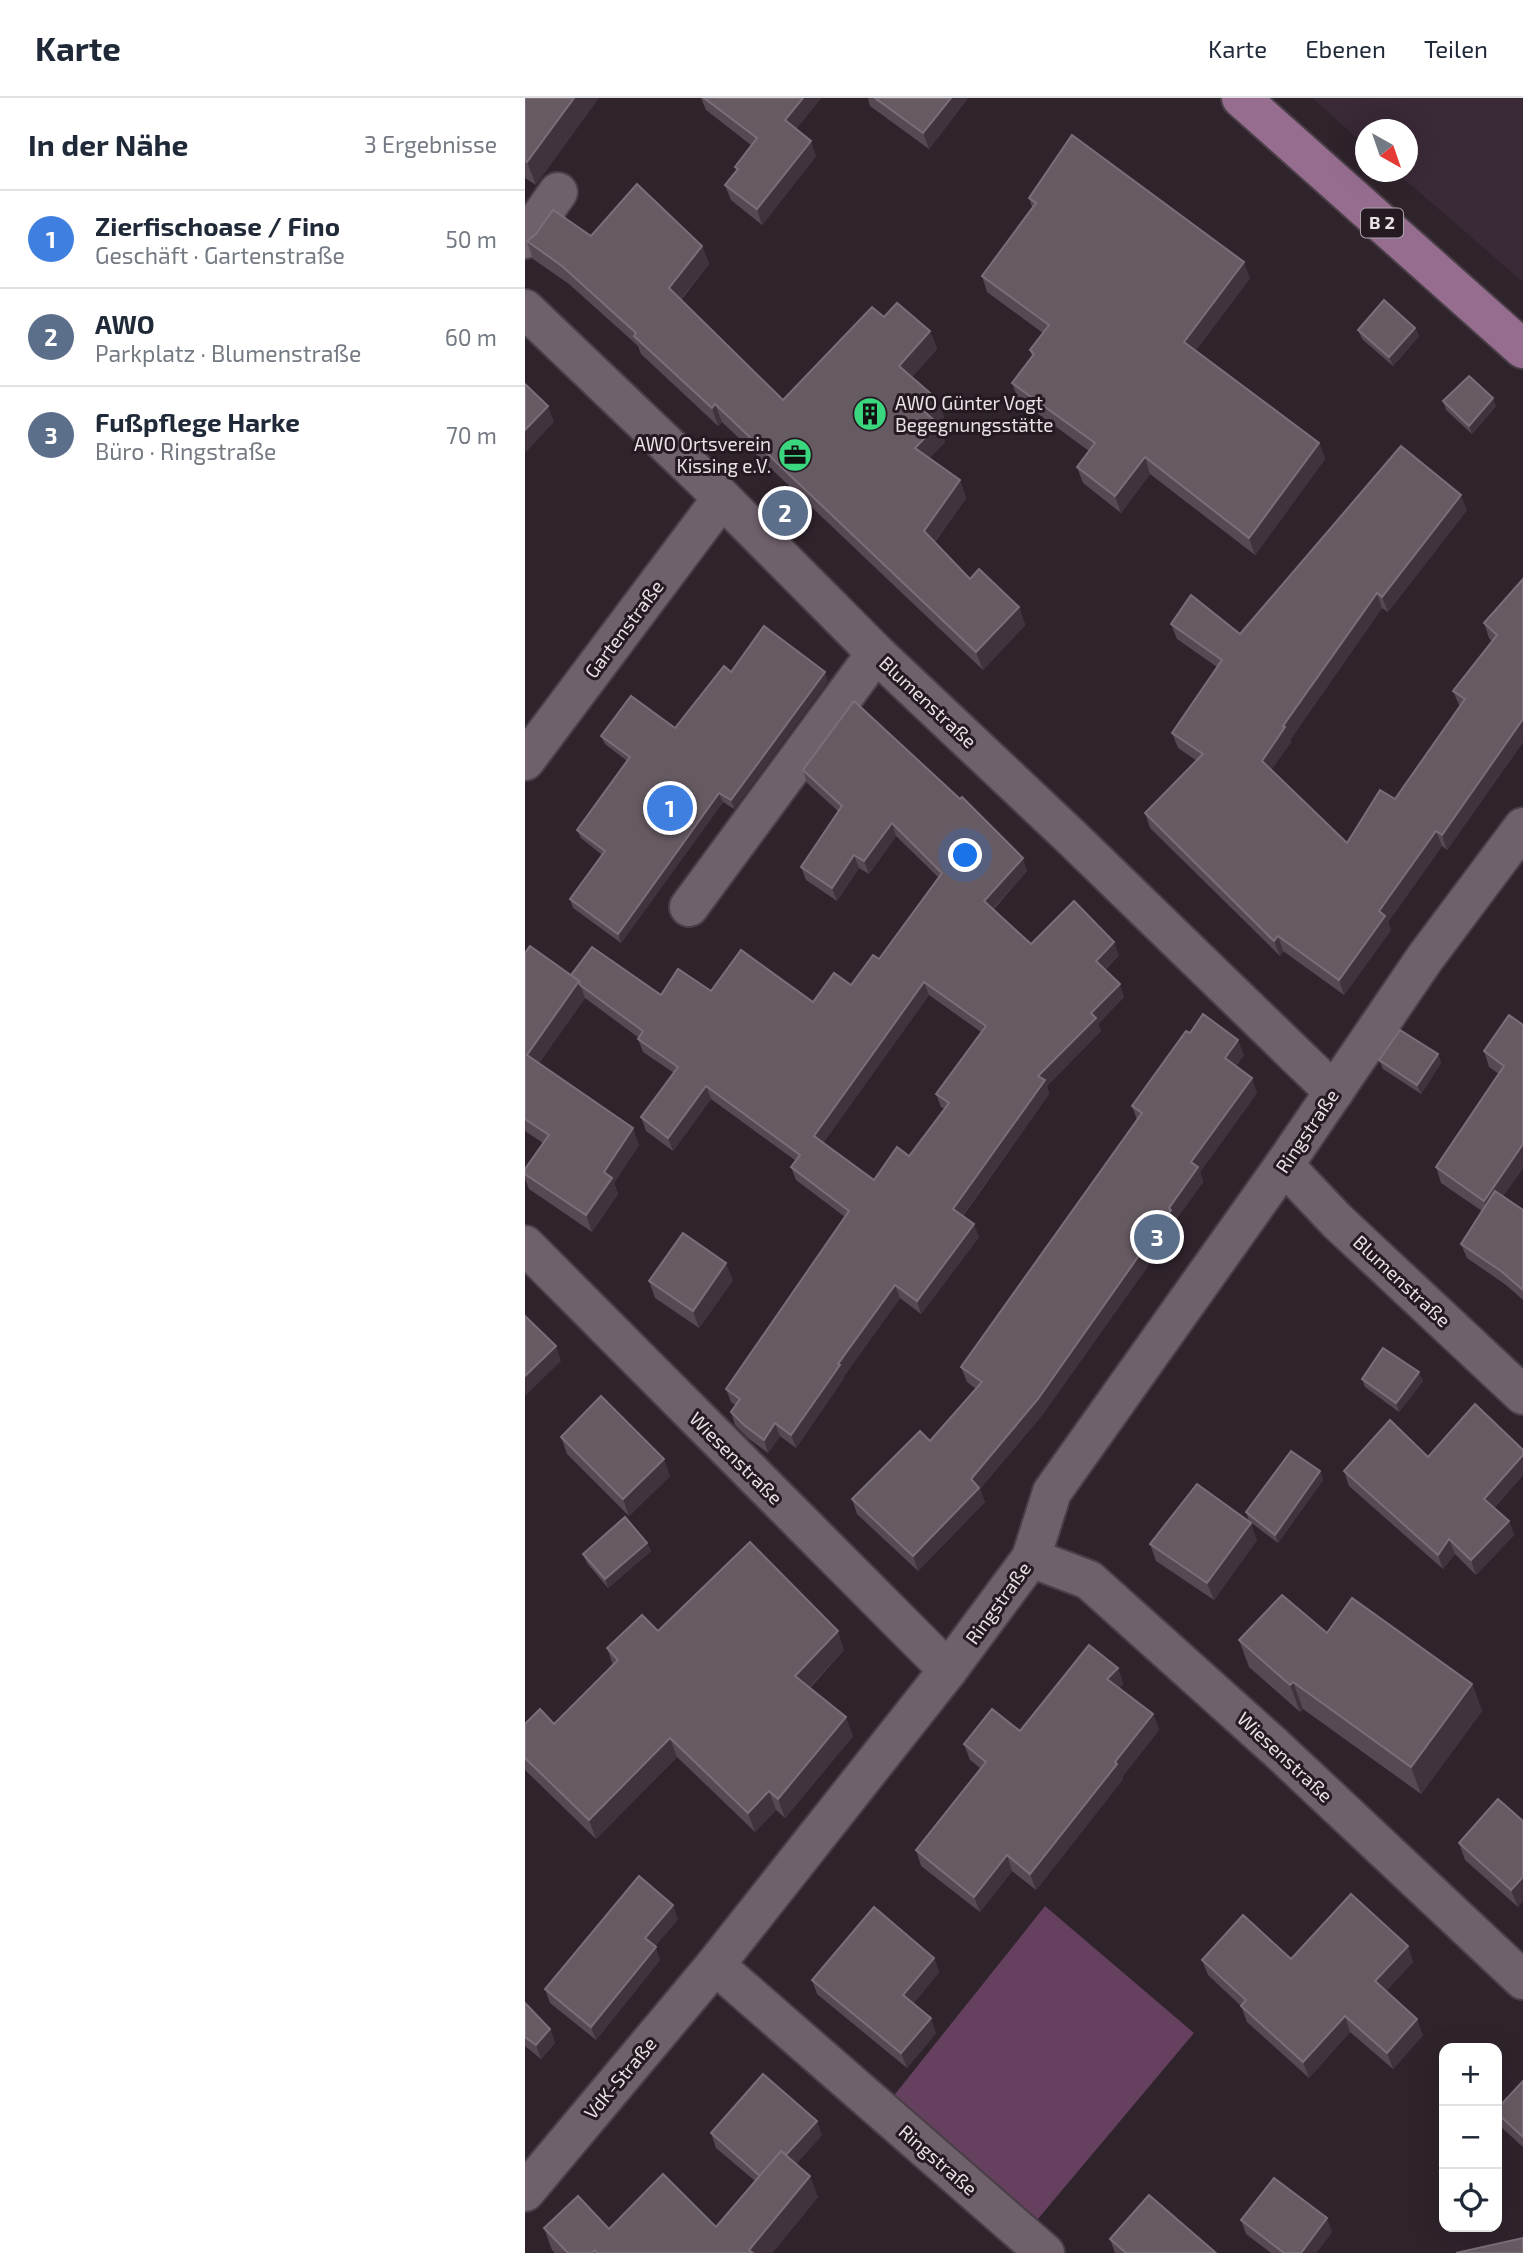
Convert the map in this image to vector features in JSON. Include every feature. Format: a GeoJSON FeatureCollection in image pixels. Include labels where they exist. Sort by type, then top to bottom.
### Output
{"type":"FeatureCollection","features":[{"type":"Feature","properties":{"kind":"main road","name":"B 2"},"geometry":{"type":"LineString","coordinates":[[1241,98],[1523,349]]}},
{"type":"Feature","properties":{"kind":"street"},"geometry":{"type":"LineString","coordinates":[[525,239],[558,192]]}},
{"type":"Feature","properties":{"kind":"street","name":"Blumenstraße"},"geometry":{"type":"LineString","coordinates":[[525,309],[722,498],[876,653],[1090,855],[1334,1092]]}},
{"type":"Feature","properties":{"kind":"street","name":"Gartenstraße"},"geometry":{"type":"LineString","coordinates":[[525,761],[722,498]]}},
{"type":"Feature","properties":{"kind":"street"},"geometry":{"type":"LineString","coordinates":[[689,907],[876,653]]}},
{"type":"Feature","properties":{"kind":"street","name":"Ringstraße"},"geometry":{"type":"LineString","coordinates":[[1045,2253],[715,1965],[948,1670],[1031,1558],[1052,1492],[1284,1165],[1425,958],[1523,827]]}},
{"type":"Feature","properties":{"kind":"street","name":"Blumenstraße"},"geometry":{"type":"LineString","coordinates":[[1284,1165],[1337,1221],[1523,1395]]}},
{"type":"Feature","properties":{"kind":"street","name":"Wiesenstraße"},"geometry":{"type":"LineString","coordinates":[[525,1245],[948,1670]]}},
{"type":"Feature","properties":{"kind":"street","name":"Wiesenstraße"},"geometry":{"type":"LineString","coordinates":[[1031,1558],[1089,1580],[1275,1747],[1523,1980]]}},
{"type":"Feature","properties":{"kind":"street","name":"VdK-Straße"},"geometry":{"type":"LineString","coordinates":[[525,2192],[715,1965]]}},
{"type":"Feature","properties":{"kind":"shaded area"},"geometry":{"type":"Polygon","coordinates":[[[1312,98],[1523,98],[1523,282],[1408,182],[1418,182],[1418,119],[1355,119],[1355,136],[1312,98]]]}},
{"type":"Feature","properties":{"kind":"shaded area"},"geometry":{"type":"Polygon","coordinates":[[[1045,1906],[1194,2033],[1027,2232],[884,2108],[1045,1906]]]}},
{"type":"Feature","properties":{"kind":"building"},"geometry":{"type":"Polygon","coordinates":[[[525,98],[574,98],[527,162],[525,160],[525,98]]]}},
{"type":"Feature","properties":{"kind":"building"},"geometry":{"type":"Polygon","coordinates":[[[704,98],[803,98],[785,120],[811,141],[757,209],[725,185],[757,138],[704,98]]]}},
{"type":"Feature","properties":{"kind":"building"},"geometry":{"type":"Polygon","coordinates":[[[875,98],[951,98],[923,133],[875,98]]]}},
{"type":"Feature","properties":{"kind":"building"},"geometry":{"type":"Polygon","coordinates":[[[1072,135],[1244,262],[1184,342],[1319,443],[1249,538],[1145,457],[1115,496],[1077,467],[1095,443],[1012,383],[1034,354],[1030,350],[1049,325],[982,276],[1036,203],[1029,198],[1072,135]]]}},
{"type":"Feature","properties":{"kind":"building"},"geometry":{"type":"Polygon","coordinates":[[[637,184],[702,246],[669,288],[783,400],[872,307],[884,317],[897,303],[930,331],[899,366],[937,399],[925,412],[938,424],[915,448],[960,480],[924,531],[970,579],[979,569],[1019,607],[976,652],[715,404],[712,408],[634,336],[636,333],[562,266],[527,241],[536,234],[553,210],[591,236],[637,184]]]}},
{"type":"Feature","properties":{"kind":"building"},"geometry":{"type":"Polygon","coordinates":[[[1384,300],[1415,328],[1389,357],[1358,330],[1384,300]]]}},
{"type":"Feature","properties":{"kind":"building"},"geometry":{"type":"Polygon","coordinates":[[[1469,376],[1493,398],[1469,426],[1443,401],[1469,376]]]}},
{"type":"Feature","properties":{"kind":"building"},"geometry":{"type":"Polygon","coordinates":[[[525,384],[548,406],[525,430],[525,384]]]}},
{"type":"Feature","properties":{"kind":"building"},"geometry":{"type":"Polygon","coordinates":[[[1401,446],[1461,495],[1382,597],[1377,593],[1283,726],[1285,727],[1262,761],[1347,843],[1380,790],[1395,799],[1465,699],[1453,691],[1497,635],[1484,623],[1523,579],[1523,719],[1442,835],[1436,831],[1379,911],[1385,916],[1339,980],[1278,936],[1274,941],[1145,813],[1203,754],[1172,733],[1222,660],[1171,624],[1191,595],[1240,634],[1401,446]]]}},
{"type":"Feature","properties":{"kind":"building"},"geometry":{"type":"Polygon","coordinates":[[[764,626],[825,672],[731,800],[719,793],[618,934],[570,899],[605,851],[577,830],[630,757],[601,736],[631,696],[675,728],[724,666],[731,672],[764,626]]]}},
{"type":"Feature","properties":{"kind":"building"},"geometry":{"type":"Polygon","coordinates":[[[854,701],[960,799],[962,797],[1023,858],[984,901],[1031,944],[1074,901],[1114,942],[1096,961],[1120,984],[1091,1013],[1096,1018],[1038,1076],[1045,1080],[953,1209],[974,1224],[917,1301],[895,1285],[791,1435],[775,1423],[764,1440],[731,1412],[740,1399],[726,1389],[849,1211],[791,1167],[800,1155],[706,1086],[668,1138],[641,1117],[678,1067],[638,1039],[643,1031],[580,985],[571,975],[592,947],[661,995],[678,969],[711,991],[741,950],[813,1002],[834,973],[851,985],[873,955],[879,959],[942,873],[892,823],[864,861],[854,855],[832,888],[801,867],[842,806],[803,770],[854,701]],[[924,982],[814,1136],[874,1180],[897,1147],[909,1156],[949,1103],[936,1094],[986,1026],[924,982]]]}},
{"type":"Feature","properties":{"kind":"building"},"geometry":{"type":"Polygon","coordinates":[[[530,946],[579,981],[527,1055],[633,1128],[604,1172],[612,1178],[586,1215],[525,1174],[525,1169],[549,1135],[525,1119],[525,953],[530,946]]]}},
{"type":"Feature","properties":{"kind":"building"},"geometry":{"type":"Polygon","coordinates":[[[1203,1014],[1238,1040],[1225,1058],[1252,1078],[1191,1162],[1198,1167],[1169,1208],[1171,1210],[1038,1399],[971,1479],[979,1488],[913,1556],[852,1499],[920,1431],[930,1441],[982,1382],[961,1367],[1142,1113],[1132,1106],[1186,1031],[1190,1033],[1203,1014]]]}},
{"type":"Feature","properties":{"kind":"building"},"geometry":{"type":"Polygon","coordinates":[[[1509,1015],[1523,1025],[1523,1144],[1484,1201],[1436,1167],[1504,1066],[1484,1051],[1509,1015]]]}},
{"type":"Feature","properties":{"kind":"building"},"geometry":{"type":"Polygon","coordinates":[[[1400,1030],[1438,1054],[1417,1085],[1379,1060],[1400,1030]]]}},
{"type":"Feature","properties":{"kind":"building"},"geometry":{"type":"Polygon","coordinates":[[[1495,1191],[1523,1210],[1523,1290],[1501,1271],[1461,1244],[1495,1191]]]}},
{"type":"Feature","properties":{"kind":"building"},"geometry":{"type":"Polygon","coordinates":[[[683,1233],[726,1263],[693,1311],[649,1281],[683,1233]]]}},
{"type":"Feature","properties":{"kind":"building"},"geometry":{"type":"Polygon","coordinates":[[[525,1316],[556,1346],[525,1376],[525,1316]]]}},
{"type":"Feature","properties":{"kind":"building"},"geometry":{"type":"Polygon","coordinates":[[[1383,1348],[1419,1372],[1396,1403],[1362,1379],[1383,1348]]]}},
{"type":"Feature","properties":{"kind":"building"},"geometry":{"type":"Polygon","coordinates":[[[601,1396],[664,1459],[623,1499],[561,1437],[601,1396]]]}},
{"type":"Feature","properties":{"kind":"building"},"geometry":{"type":"Polygon","coordinates":[[[1475,1404],[1523,1450],[1523,1455],[1484,1499],[1509,1521],[1471,1560],[1449,1539],[1438,1555],[1344,1471],[1390,1420],[1428,1457],[1475,1404]]]}},
{"type":"Feature","properties":{"kind":"building"},"geometry":{"type":"Polygon","coordinates":[[[1291,1451],[1320,1471],[1275,1535],[1246,1512],[1291,1451]]]}},
{"type":"Feature","properties":{"kind":"building"},"geometry":{"type":"Polygon","coordinates":[[[1197,1484],[1251,1523],[1207,1583],[1150,1544],[1197,1484]]]}},
{"type":"Feature","properties":{"kind":"building"},"geometry":{"type":"Polygon","coordinates":[[[625,1517],[647,1543],[605,1579],[583,1554],[625,1517]]]}},
{"type":"Feature","properties":{"kind":"building"},"geometry":{"type":"Polygon","coordinates":[[[750,1542],[838,1631],[795,1676],[846,1717],[778,1799],[769,1791],[748,1813],[670,1738],[589,1820],[525,1758],[525,1724],[540,1709],[554,1724],[618,1660],[607,1648],[642,1615],[658,1631],[750,1542]]]}},
{"type":"Feature","properties":{"kind":"building"},"geometry":{"type":"Polygon","coordinates":[[[1282,1595],[1327,1633],[1352,1598],[1472,1684],[1411,1767],[1293,1682],[1290,1685],[1239,1640],[1282,1595]]]}},
{"type":"Feature","properties":{"kind":"building"},"geometry":{"type":"Polygon","coordinates":[[[1089,1645],[1118,1668],[1107,1679],[1153,1714],[1030,1874],[1007,1855],[974,1897],[916,1850],[986,1762],[964,1744],[992,1709],[1020,1731],[1089,1645]]]}},
{"type":"Feature","properties":{"kind":"building"},"geometry":{"type":"Polygon","coordinates":[[[1498,1799],[1523,1821],[1523,1877],[1511,1890],[1459,1843],[1498,1799]]]}},
{"type":"Feature","properties":{"kind":"building"},"geometry":{"type":"Polygon","coordinates":[[[639,1876],[673,1905],[645,1938],[656,1947],[591,2027],[545,1989],[639,1876]]]}},
{"type":"Feature","properties":{"kind":"building"},"geometry":{"type":"Polygon","coordinates":[[[1351,1894],[1408,1946],[1375,1981],[1417,2019],[1387,2053],[1345,2016],[1303,2062],[1241,2006],[1246,2000],[1202,1960],[1243,1915],[1291,1959],[1351,1894]]]}},
{"type":"Feature","properties":{"kind":"building"},"geometry":{"type":"Polygon","coordinates":[[[874,1907],[934,1958],[903,1995],[931,2018],[901,2053],[812,1980],[874,1907]]]}},
{"type":"Feature","properties":{"kind":"building"},"geometry":{"type":"Polygon","coordinates":[[[525,2003],[550,2029],[536,2045],[525,2037],[525,2003]]]}},
{"type":"Feature","properties":{"kind":"building"},"geometry":{"type":"Polygon","coordinates":[[[763,2074],[817,2121],[786,2155],[781,2151],[760,2176],[711,2133],[763,2074]]]}},
{"type":"Feature","properties":{"kind":"building"},"geometry":{"type":"Polygon","coordinates":[[[1523,2081],[1523,2137],[1502,2118],[1502,2104],[1523,2081]]]}},
{"type":"Feature","properties":{"kind":"building"},"geometry":{"type":"Polygon","coordinates":[[[781,2151],[810,2176],[749,2250],[753,2253],[597,2253],[595,2250],[592,2253],[568,2253],[544,2228],[578,2196],[609,2229],[663,2174],[716,2227],[781,2151]]]}},
{"type":"Feature","properties":{"kind":"building"},"geometry":{"type":"Polygon","coordinates":[[[1274,2178],[1327,2218],[1301,2253],[1284,2253],[1241,2220],[1274,2178]]]}},
{"type":"Feature","properties":{"kind":"building"},"geometry":{"type":"Polygon","coordinates":[[[1149,2195],[1216,2253],[1126,2253],[1110,2239],[1149,2195]]]}},
{"type":"Feature","properties":{"kind":"building"},"geometry":{"type":"Polygon","coordinates":[[[1523,2238],[1523,2253],[1456,2253],[1523,2238]]]}},
{"type":"Feature","properties":{"kind":"place","name":"AWO Günter Vogt Begegnungsstätte"},"geometry":{"type":"Point","coordinates":[870,414]}},
{"type":"Feature","properties":{"kind":"place","name":"AWO Ortsverein Kissing e.V."},"geometry":{"type":"Point","coordinates":[795,455]}},
{"type":"Feature","properties":{"kind":"place","name":"AWO"},"geometry":{"type":"Point","coordinates":[785,513]}},
{"type":"Feature","properties":{"kind":"place","name":"Zierfischoase / Fino"},"geometry":{"type":"Point","coordinates":[670,808]}},
{"type":"Feature","properties":{"kind":"place","name":"Fußpflege Harke"},"geometry":{"type":"Point","coordinates":[1157,1237]}}]}
